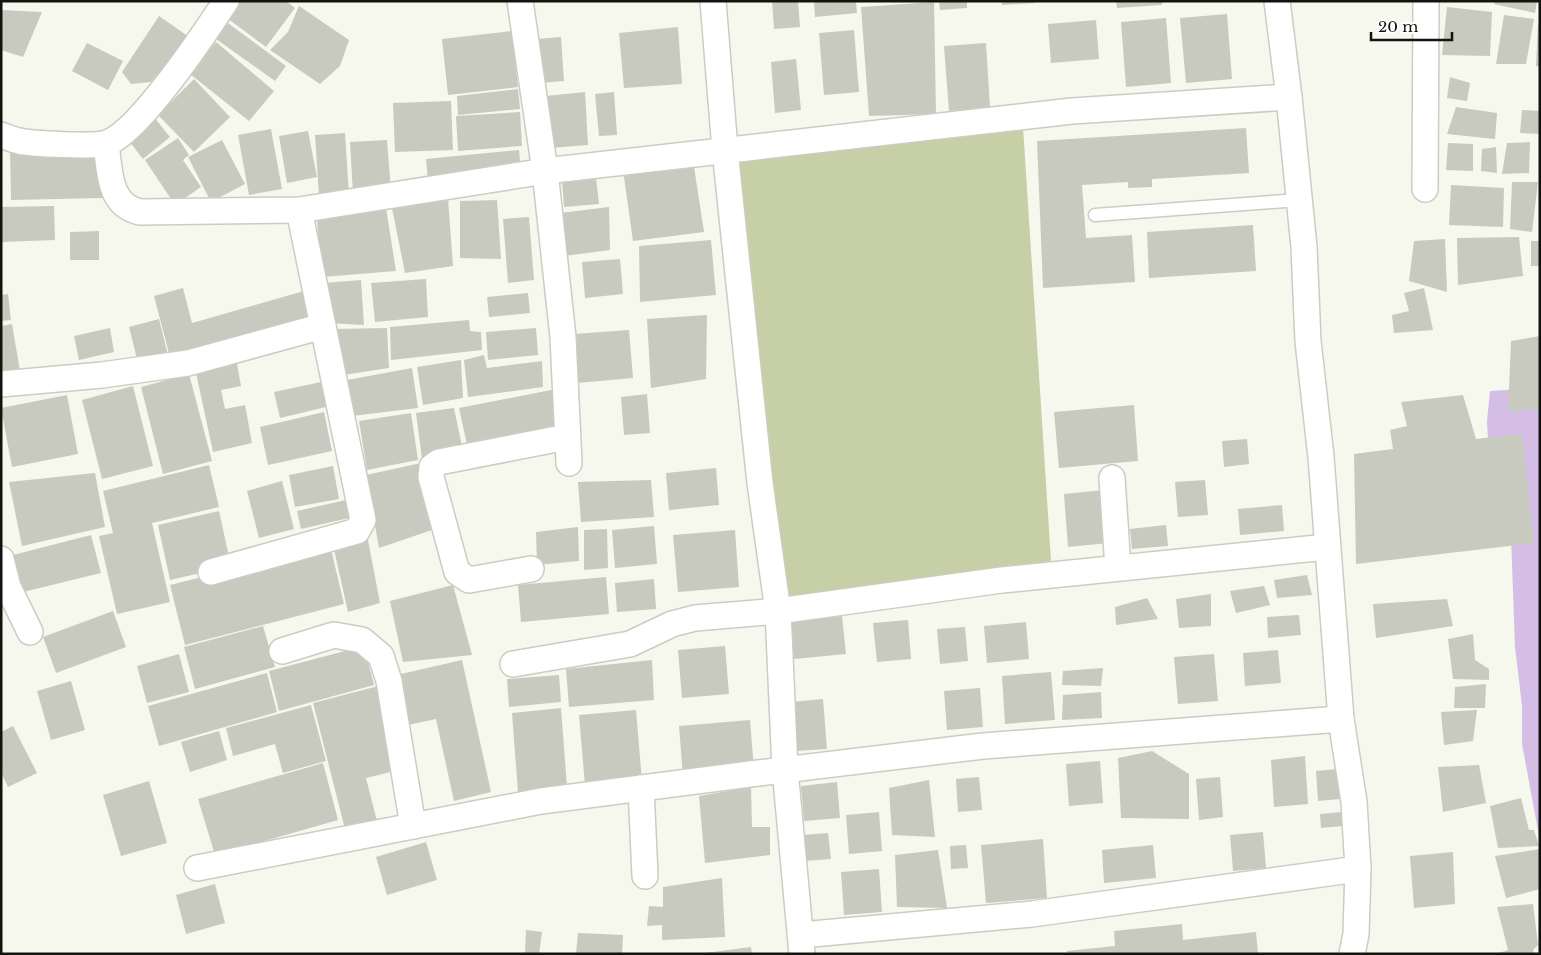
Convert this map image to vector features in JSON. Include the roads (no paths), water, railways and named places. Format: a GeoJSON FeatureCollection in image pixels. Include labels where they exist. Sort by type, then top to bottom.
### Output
{"type":"FeatureCollection","features":[{"type":"Feature","properties":{"kind":"street"},"geometry":{"type":"LineString","coordinates":[[1,135],[20,142],[106,144],[122,135],[151,104],[226,1]]}},
{"type":"Feature","properties":{"kind":"street"},"geometry":{"type":"LineString","coordinates":[[520,1],[544,171],[562,337],[568,464]]}},
{"type":"Feature","properties":{"kind":"street"},"geometry":{"type":"LineString","coordinates":[[713,1],[725,150],[760,483],[778,611],[785,770],[802,944],[1358,869]]}},
{"type":"Feature","properties":{"kind":"street"},"geometry":{"type":"LineString","coordinates":[[1277,1],[1304,247],[1308,341],[1321,457],[1341,719],[1354,802],[1358,869],[1356,934],[1352,954]]}},
{"type":"Feature","properties":{"kind":"street"},"geometry":{"type":"LineString","coordinates":[[1425,189],[1426,1]]}},
{"type":"Feature","properties":{"kind":"street"},"geometry":{"type":"LineString","coordinates":[[106,144],[114,189],[122,206],[131,210],[140,212],[299,210],[544,171],[725,150],[1072,111],[1289,97]]}},
{"type":"Feature","properties":{"kind":"street"},"geometry":{"type":"LineString","coordinates":[[211,572],[357,530],[362,520],[299,210]]}},
{"type":"Feature","properties":{"kind":"street"},"geometry":{"type":"LineString","coordinates":[[1,384],[102,375],[188,363],[323,326]]}},
{"type":"Feature","properties":{"kind":"street"},"geometry":{"type":"LineString","coordinates":[[531,569],[470,580],[457,572],[434,486],[432,467],[439,462],[567,437]]}},
{"type":"Feature","properties":{"kind":"street"},"geometry":{"type":"LineString","coordinates":[[1112,478],[1118,568]]}},
{"type":"Feature","properties":{"kind":"street"},"geometry":{"type":"LineString","coordinates":[[513,664],[630,644],[672,624],[695,618],[778,611],[1002,580],[1327,548]]}},
{"type":"Feature","properties":{"kind":"street"},"geometry":{"type":"LineString","coordinates":[[1,559],[8,586],[30,632]]}},
{"type":"Feature","properties":{"kind":"street"},"geometry":{"type":"LineString","coordinates":[[282,651],[334,636],[362,640],[381,656],[389,681],[413,826]]}},
{"type":"Feature","properties":{"kind":"street"},"geometry":{"type":"LineString","coordinates":[[197,868],[541,801],[983,746],[1341,719]]}},
{"type":"Feature","properties":{"kind":"street"},"geometry":{"type":"LineString","coordinates":[[641,788],[645,876]]}},
{"type":"Feature","properties":{"kind":"lane"},"geometry":{"type":"LineString","coordinates":[[1095,216],[1299,200]]}}]}
